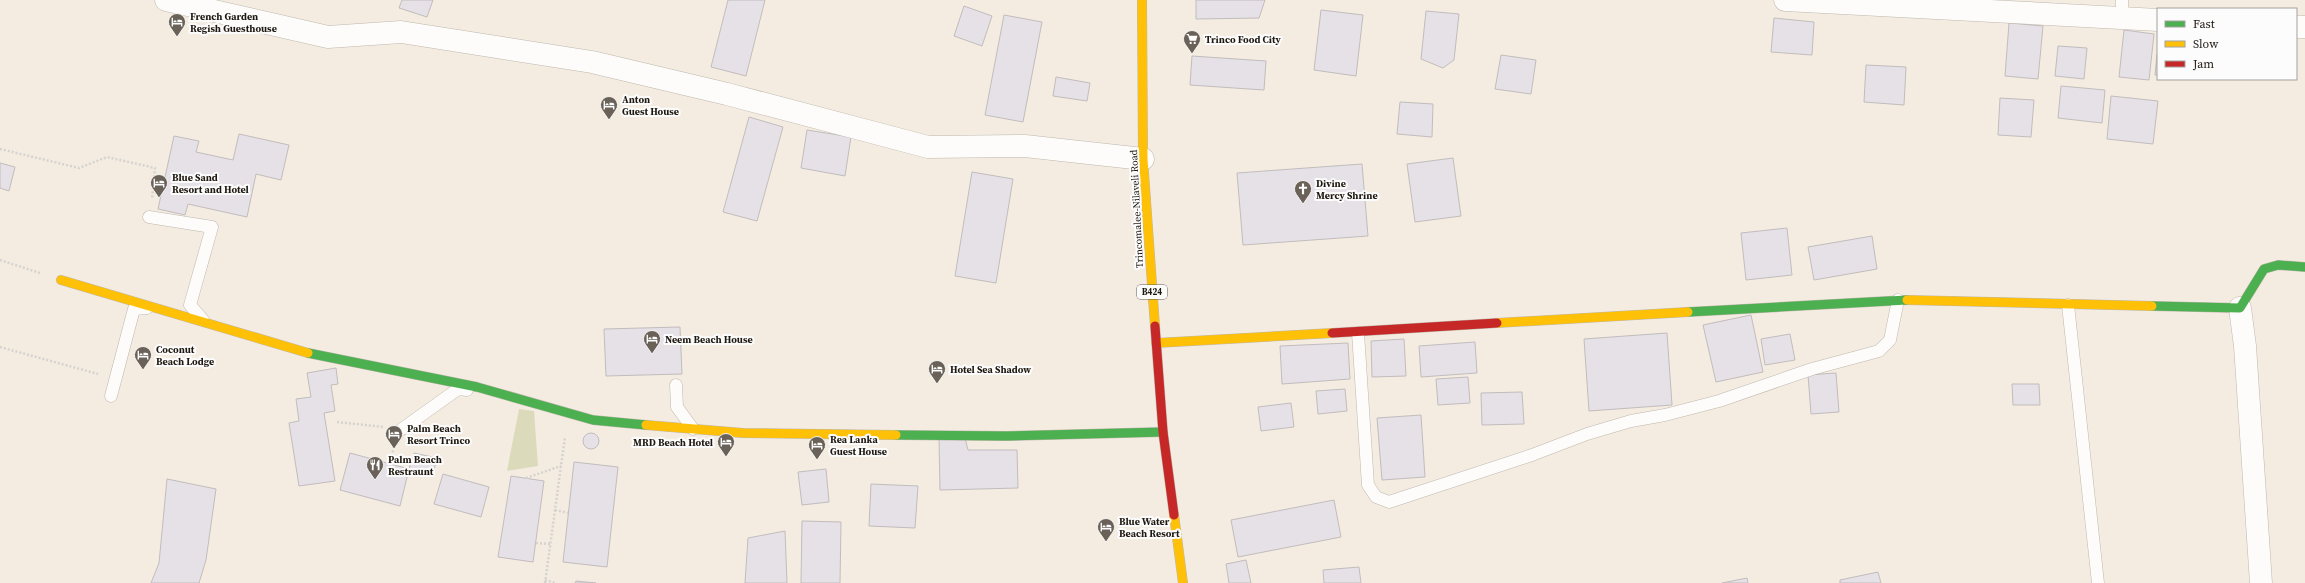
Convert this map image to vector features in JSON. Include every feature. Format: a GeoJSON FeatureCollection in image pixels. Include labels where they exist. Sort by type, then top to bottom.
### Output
{"type":"FeatureCollection","features":[{"type":"Feature","properties":{"kind":"street"},"geometry":{"type":"LineString","coordinates":[[166,0],[328,37],[401,32],[592,62],[727,94],[928,147],[1025,146],[1143,159]]}},
{"type":"Feature","properties":{"kind":"street","name":"Trincomalee-Nilaveli Road"},"geometry":{"type":"LineString","coordinates":[[1142,0],[1143,159],[1163,432],[1183,583]]}},
{"type":"Feature","properties":{"kind":"street"},"geometry":{"type":"LineString","coordinates":[[1785,0],[2122,9],[2157,20]]}},
{"type":"Feature","properties":{"kind":"street"},"geometry":{"type":"LineString","coordinates":[[2261,583],[2245,346],[2240,308],[2264,269],[2278,265],[2305,267]]}},
{"type":"Feature","properties":{"kind":"street"},"geometry":{"type":"LineString","coordinates":[[61,280],[308,353],[491,391],[594,420],[743,433],[999,436],[1163,432]]}},
{"type":"Feature","properties":{"kind":"street"},"geometry":{"type":"LineString","coordinates":[[1156,343],[1358,333],[1898,300],[2240,308]]}},
{"type":"Feature","properties":{"kind":"lane"},"geometry":{"type":"LineString","coordinates":[[150,217],[212,227],[190,305],[205,322]]}},
{"type":"Feature","properties":{"kind":"lane"},"geometry":{"type":"LineString","coordinates":[[1358,333],[1368,485],[1376,497],[1389,502],[1532,455],[1587,434],[1630,421],[1665,415],[1719,401],[1812,369],[1879,351],[1890,340],[1898,300]]}},
{"type":"Feature","properties":{"kind":"lane"},"geometry":{"type":"LineString","coordinates":[[2068,305],[2098,583]]}},
{"type":"Feature","properties":{"kind":"lane"},"geometry":{"type":"LineString","coordinates":[[111,396],[134,309],[154,307]]}},
{"type":"Feature","properties":{"kind":"lane"},"geometry":{"type":"LineString","coordinates":[[676,386],[677,407],[693,429]]}},
{"type":"Feature","properties":{"kind":"lane"},"geometry":{"type":"LineString","coordinates":[[402,429],[458,389],[491,391]]}},
{"type":"Feature","properties":{"kind":"path"},"geometry":{"type":"LineString","coordinates":[[0,149],[79,168],[107,157],[155,168],[150,217]]}},
{"type":"Feature","properties":{"kind":"path"},"geometry":{"type":"LineString","coordinates":[[0,260],[61,280]]}},
{"type":"Feature","properties":{"kind":"path"},"geometry":{"type":"LineString","coordinates":[[0,347],[116,379]]}},
{"type":"Feature","properties":{"kind":"path"},"geometry":{"type":"LineString","coordinates":[[555,583],[545,582],[567,421],[586,417]]}},
{"type":"Feature","properties":{"kind":"path"},"geometry":{"type":"LineString","coordinates":[[337,422],[402,429]]}},
{"type":"Feature","properties":{"kind":"path"},"geometry":{"type":"LineString","coordinates":[[526,478],[561,466]]}},
{"type":"Feature","properties":{"kind":"path"},"geometry":{"type":"LineString","coordinates":[[555,510],[568,513]]}},
{"type":"Feature","properties":{"kind":"path"},"geometry":{"type":"LineString","coordinates":[[536,543],[550,544]]}},
{"type":"Feature","properties":{"kind":"green space"},"geometry":{"type":"Polygon","coordinates":[[[519,409],[534,411],[538,466],[507,471],[519,409]]]}},
{"type":"Feature","properties":{"kind":"building"},"geometry":{"type":"Polygon","coordinates":[[[402,0],[433,0],[427,17],[399,8],[402,0]]]}},
{"type":"Feature","properties":{"kind":"building"},"geometry":{"type":"Polygon","coordinates":[[[728,0],[765,0],[746,76],[711,67],[728,0]]]}},
{"type":"Feature","properties":{"kind":"building"},"geometry":{"type":"Polygon","coordinates":[[[1196,0],[1265,0],[1259,18],[1196,19],[1196,0]]]}},
{"type":"Feature","properties":{"kind":"building"},"geometry":{"type":"Polygon","coordinates":[[[964,6],[992,16],[982,46],[954,36],[964,6]]]}},
{"type":"Feature","properties":{"kind":"building"},"geometry":{"type":"Polygon","coordinates":[[[1321,10],[1363,15],[1356,76],[1314,70],[1321,10]]]}},
{"type":"Feature","properties":{"kind":"building"},"geometry":{"type":"Polygon","coordinates":[[[1426,11],[1459,14],[1454,60],[1443,68],[1421,59],[1426,11]]]}},
{"type":"Feature","properties":{"kind":"building"},"geometry":{"type":"Polygon","coordinates":[[[1004,15],[1042,22],[1023,122],[985,115],[1004,15]]]}},
{"type":"Feature","properties":{"kind":"building"},"geometry":{"type":"Polygon","coordinates":[[[1774,18],[1814,22],[1812,55],[1771,52],[1774,18]]]}},
{"type":"Feature","properties":{"kind":"building"},"geometry":{"type":"Polygon","coordinates":[[[2009,23],[2043,26],[2038,79],[2005,76],[2009,23]]]}},
{"type":"Feature","properties":{"kind":"building"},"geometry":{"type":"Polygon","coordinates":[[[2124,30],[2154,34],[2149,80],[2119,77],[2124,30]]]}},
{"type":"Feature","properties":{"kind":"building"},"geometry":{"type":"Polygon","coordinates":[[[2058,46],[2087,48],[2084,79],[2055,76],[2058,46]]]}},
{"type":"Feature","properties":{"kind":"building"},"geometry":{"type":"Polygon","coordinates":[[[2157,54],[2157,75],[2155,75],[2157,54]]]}},
{"type":"Feature","properties":{"kind":"building"},"geometry":{"type":"Polygon","coordinates":[[[1501,55],[1536,60],[1531,94],[1495,89],[1501,55]]]}},
{"type":"Feature","properties":{"kind":"building"},"geometry":{"type":"Polygon","coordinates":[[[1192,56],[1266,61],[1264,90],[1190,85],[1192,56]]]}},
{"type":"Feature","properties":{"kind":"building"},"geometry":{"type":"Polygon","coordinates":[[[1866,65],[1906,67],[1904,105],[1864,102],[1866,65]]]}},
{"type":"Feature","properties":{"kind":"building"},"geometry":{"type":"Polygon","coordinates":[[[1056,77],[1090,83],[1087,101],[1053,96],[1056,77]]]}},
{"type":"Feature","properties":{"kind":"building"},"geometry":{"type":"Polygon","coordinates":[[[2061,86],[2105,90],[2102,123],[2058,118],[2061,86]]]}},
{"type":"Feature","properties":{"kind":"building"},"geometry":{"type":"Polygon","coordinates":[[[2111,96],[2158,101],[2153,144],[2107,139],[2111,96]]]}},
{"type":"Feature","properties":{"kind":"building"},"geometry":{"type":"Polygon","coordinates":[[[2000,98],[2034,100],[2031,137],[1998,135],[2000,98]]]}},
{"type":"Feature","properties":{"kind":"building"},"geometry":{"type":"Polygon","coordinates":[[[1400,102],[1433,104],[1432,137],[1397,134],[1400,102]]]}},
{"type":"Feature","properties":{"kind":"building"},"geometry":{"type":"Polygon","coordinates":[[[749,117],[783,127],[757,221],[723,212],[749,117]]]}},
{"type":"Feature","properties":{"kind":"building"},"geometry":{"type":"Polygon","coordinates":[[[807,130],[851,137],[845,176],[801,168],[807,130]]]}},
{"type":"Feature","properties":{"kind":"building"},"geometry":{"type":"Polygon","coordinates":[[[239,134],[289,145],[281,180],[256,174],[247,217],[188,204],[185,215],[158,209],[174,136],[199,141],[196,152],[233,160],[239,134]]]}},
{"type":"Feature","properties":{"kind":"building"},"geometry":{"type":"Polygon","coordinates":[[[1453,158],[1461,216],[1415,222],[1407,164],[1453,158]]]}},
{"type":"Feature","properties":{"kind":"building"},"geometry":{"type":"Polygon","coordinates":[[[0,163],[15,167],[9,191],[0,188],[0,163]]]}},
{"type":"Feature","properties":{"kind":"building","name":"Divine Mercy Shrine"},"geometry":{"type":"Polygon","coordinates":[[[1362,164],[1368,236],[1243,245],[1237,173],[1362,164]]]}},
{"type":"Feature","properties":{"kind":"building"},"geometry":{"type":"Polygon","coordinates":[[[972,172],[1013,179],[996,283],[955,276],[972,172]]]}},
{"type":"Feature","properties":{"kind":"building"},"geometry":{"type":"Polygon","coordinates":[[[1787,228],[1792,275],[1746,280],[1741,233],[1787,228]]]}},
{"type":"Feature","properties":{"kind":"building"},"geometry":{"type":"Polygon","coordinates":[[[1872,236],[1877,269],[1814,280],[1808,247],[1872,236]]]}},
{"type":"Feature","properties":{"kind":"building"},"geometry":{"type":"Polygon","coordinates":[[[1751,315],[1763,372],[1716,382],[1703,325],[1751,315]]]}},
{"type":"Feature","properties":{"kind":"building"},"geometry":{"type":"Polygon","coordinates":[[[680,327],[682,374],[606,376],[604,329],[680,327]]]}},
{"type":"Feature","properties":{"kind":"building"},"geometry":{"type":"Polygon","coordinates":[[[1667,333],[1672,405],[1589,411],[1584,339],[1667,333]]]}},
{"type":"Feature","properties":{"kind":"building"},"geometry":{"type":"Polygon","coordinates":[[[1790,334],[1795,360],[1765,365],[1761,339],[1790,334]]]}},
{"type":"Feature","properties":{"kind":"building"},"geometry":{"type":"Polygon","coordinates":[[[1404,339],[1406,376],[1372,377],[1371,341],[1404,339]]]}},
{"type":"Feature","properties":{"kind":"building"},"geometry":{"type":"Polygon","coordinates":[[[1475,342],[1477,373],[1421,377],[1419,346],[1475,342]]]}},
{"type":"Feature","properties":{"kind":"building"},"geometry":{"type":"Polygon","coordinates":[[[1348,343],[1350,379],[1282,384],[1280,346],[1348,343]]]}},
{"type":"Feature","properties":{"kind":"building"},"geometry":{"type":"Polygon","coordinates":[[[336,368],[338,384],[331,385],[335,411],[324,413],[335,481],[299,486],[289,423],[299,421],[296,399],[311,397],[307,373],[336,368]]]}},
{"type":"Feature","properties":{"kind":"building"},"geometry":{"type":"Polygon","coordinates":[[[1836,373],[1839,412],[1811,414],[1808,375],[1836,373]]]}},
{"type":"Feature","properties":{"kind":"building"},"geometry":{"type":"Polygon","coordinates":[[[1468,377],[1470,403],[1438,405],[1436,379],[1468,377]]]}},
{"type":"Feature","properties":{"kind":"building"},"geometry":{"type":"Polygon","coordinates":[[[2012,384],[2039,384],[2040,405],[2013,405],[2012,384]]]}},
{"type":"Feature","properties":{"kind":"building"},"geometry":{"type":"Polygon","coordinates":[[[1345,389],[1347,411],[1318,414],[1316,391],[1345,389]]]}},
{"type":"Feature","properties":{"kind":"building"},"geometry":{"type":"Polygon","coordinates":[[[1522,392],[1524,424],[1482,425],[1481,393],[1522,392]]]}},
{"type":"Feature","properties":{"kind":"building"},"geometry":{"type":"Polygon","coordinates":[[[1291,403],[1294,427],[1261,431],[1258,407],[1291,403]]]}},
{"type":"Feature","properties":{"kind":"building"},"geometry":{"type":"Polygon","coordinates":[[[1421,415],[1425,477],[1382,480],[1377,418],[1421,415]]]}},
{"type":"Feature","properties":{"kind":"building"},"geometry":{"type":"Polygon","coordinates":[[[591,433],[597,435],[599,441],[597,447],[591,449],[585,447],[583,441],[585,435],[591,433]]]}},
{"type":"Feature","properties":{"kind":"building"},"geometry":{"type":"Polygon","coordinates":[[[939,438],[965,438],[968,450],[1017,450],[1018,488],[940,490],[939,438]]]}},
{"type":"Feature","properties":{"kind":"building","name":"Palm Beach Restraunt"},"geometry":{"type":"Polygon","coordinates":[[[350,453],[409,469],[400,506],[340,490],[350,453]]]}},
{"type":"Feature","properties":{"kind":"building"},"geometry":{"type":"Polygon","coordinates":[[[414,453],[437,458],[433,474],[409,469],[414,453]]]}},
{"type":"Feature","properties":{"kind":"building"},"geometry":{"type":"Polygon","coordinates":[[[574,462],[618,467],[607,567],[563,562],[574,462]]]}},
{"type":"Feature","properties":{"kind":"building"},"geometry":{"type":"Polygon","coordinates":[[[826,469],[829,502],[802,505],[798,472],[826,469]]]}},
{"type":"Feature","properties":{"kind":"building"},"geometry":{"type":"Polygon","coordinates":[[[443,474],[489,487],[481,517],[434,504],[443,474]]]}},
{"type":"Feature","properties":{"kind":"building"},"geometry":{"type":"Polygon","coordinates":[[[511,476],[544,481],[533,562],[498,557],[511,476]]]}},
{"type":"Feature","properties":{"kind":"building"},"geometry":{"type":"Polygon","coordinates":[[[167,479],[216,489],[206,560],[199,583],[151,583],[159,563],[167,479]]]}},
{"type":"Feature","properties":{"kind":"building"},"geometry":{"type":"Polygon","coordinates":[[[871,484],[918,486],[915,528],[869,526],[871,484]]]}},
{"type":"Feature","properties":{"kind":"building"},"geometry":{"type":"Polygon","coordinates":[[[1334,500],[1341,537],[1238,557],[1231,520],[1334,500]]]}},
{"type":"Feature","properties":{"kind":"building"},"geometry":{"type":"Polygon","coordinates":[[[802,521],[841,522],[840,583],[801,583],[802,521]]]}},
{"type":"Feature","properties":{"kind":"building"},"geometry":{"type":"Polygon","coordinates":[[[785,531],[787,583],[745,583],[748,538],[785,531]]]}},
{"type":"Feature","properties":{"kind":"building"},"geometry":{"type":"Polygon","coordinates":[[[1246,560],[1251,583],[1229,583],[1226,564],[1246,560]]]}},
{"type":"Feature","properties":{"kind":"building"},"geometry":{"type":"Polygon","coordinates":[[[1359,567],[1361,583],[1324,583],[1323,570],[1359,567]]]}},
{"type":"Feature","properties":{"kind":"building"},"geometry":{"type":"Polygon","coordinates":[[[1878,572],[1881,583],[1840,583],[1840,580],[1878,572]]]}},
{"type":"Feature","properties":{"kind":"building"},"geometry":{"type":"Polygon","coordinates":[[[1747,578],[1748,583],[1722,583],[1747,578]]]}},
{"type":"Feature","properties":{"kind":"building"},"geometry":{"type":"Polygon","coordinates":[[[576,581],[596,583],[575,583],[576,581]]]}},
{"type":"Feature","properties":{"kind":"traffic: fast"},"geometry":{"type":"LineString","coordinates":[[2152,306],[2240,308],[2264,269],[2278,265],[2305,267]]}},
{"type":"Feature","properties":{"kind":"traffic: fast"},"geometry":{"type":"LineString","coordinates":[[1688,312],[1907,300]]}},
{"type":"Feature","properties":{"kind":"traffic: fast"},"geometry":{"type":"LineString","coordinates":[[308,353],[477,387],[593,420],[646,425]]}},
{"type":"Feature","properties":{"kind":"traffic: fast"},"geometry":{"type":"LineString","coordinates":[[896,435],[1007,436],[1163,432]]}},
{"type":"Feature","properties":{"kind":"traffic: slow"},"geometry":{"type":"LineString","coordinates":[[1142,0],[1143,159],[1155,326]]}},
{"type":"Feature","properties":{"kind":"traffic: slow"},"geometry":{"type":"LineString","coordinates":[[61,280],[308,353]]}},
{"type":"Feature","properties":{"kind":"traffic: slow"},"geometry":{"type":"LineString","coordinates":[[1907,300],[2152,306]]}},
{"type":"Feature","properties":{"kind":"traffic: slow"},"geometry":{"type":"LineString","coordinates":[[1497,323],[1688,312]]}},
{"type":"Feature","properties":{"kind":"traffic: slow"},"geometry":{"type":"LineString","coordinates":[[1156,343],[1332,333]]}},
{"type":"Feature","properties":{"kind":"traffic: slow"},"geometry":{"type":"LineString","coordinates":[[646,425],[743,433],[896,435]]}},
{"type":"Feature","properties":{"kind":"traffic: slow"},"geometry":{"type":"LineString","coordinates":[[1174,515],[1183,583]]}},
{"type":"Feature","properties":{"kind":"traffic: jam"},"geometry":{"type":"LineString","coordinates":[[1332,333],[1497,323]]}},
{"type":"Feature","properties":{"kind":"traffic: jam"},"geometry":{"type":"LineString","coordinates":[[1155,326],[1163,432],[1174,515]]}},
{"type":"Feature","properties":{"kind":"place","name":"French Garden Regish Guesthouse"},"geometry":{"type":"Point","coordinates":[177,37]}},
{"type":"Feature","properties":{"kind":"place","name":"Trinco Food City"},"geometry":{"type":"Point","coordinates":[1192,54]}},
{"type":"Feature","properties":{"kind":"place","name":"Anton Guest House"},"geometry":{"type":"Point","coordinates":[609,120]}},
{"type":"Feature","properties":{"kind":"place","name":"Blue Sand Resort and Hotel"},"geometry":{"type":"Point","coordinates":[159,198]}},
{"type":"Feature","properties":{"kind":"place","name":"Divine Mercy Shrine"},"geometry":{"type":"Point","coordinates":[1303,204]}},
{"type":"Feature","properties":{"kind":"place","name":"Neem Beach House"},"geometry":{"type":"Point","coordinates":[652,354]}},
{"type":"Feature","properties":{"kind":"place","name":"Coconut Beach Lodge"},"geometry":{"type":"Point","coordinates":[143,370]}},
{"type":"Feature","properties":{"kind":"place","name":"Hotel Sea Shadow"},"geometry":{"type":"Point","coordinates":[937,384]}},
{"type":"Feature","properties":{"kind":"place","name":"Palm Beach Resort Trinco"},"geometry":{"type":"Point","coordinates":[394,449]}},
{"type":"Feature","properties":{"kind":"place","name":"MRD Beach Hotel"},"geometry":{"type":"Point","coordinates":[726,457]}},
{"type":"Feature","properties":{"kind":"place","name":"Rea Lanka Guest House"},"geometry":{"type":"Point","coordinates":[817,460]}},
{"type":"Feature","properties":{"kind":"place","name":"Palm Beach Restraunt"},"geometry":{"type":"Point","coordinates":[375,480]}},
{"type":"Feature","properties":{"kind":"place","name":"Blue Water Beach Resort"},"geometry":{"type":"Point","coordinates":[1106,542]}}]}
